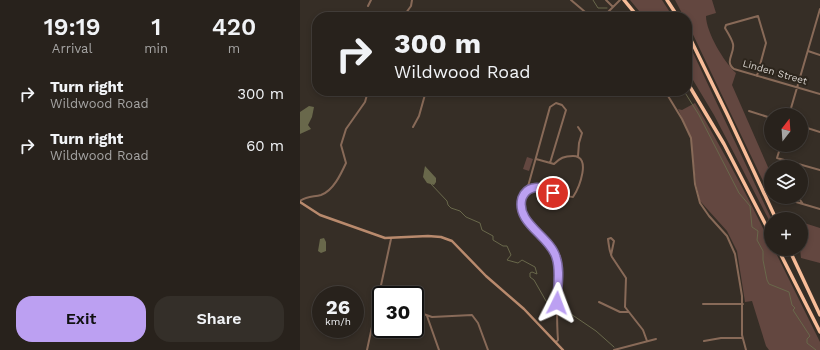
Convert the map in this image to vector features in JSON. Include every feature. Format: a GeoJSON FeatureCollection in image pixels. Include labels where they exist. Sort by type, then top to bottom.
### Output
{"type":"FeatureCollection","features":[{"type":"Feature","properties":{"kind":"highway"},"geometry":{"type":"LineString","coordinates":[[624,0],[634,12]]}},
{"type":"Feature","properties":{"kind":"highway"},"geometry":{"type":"LineString","coordinates":[[667,0],[675,12]]}},
{"type":"Feature","properties":{"kind":"highway"},"geometry":{"type":"LineString","coordinates":[[692,42],[773,212]]}},
{"type":"Feature","properties":{"kind":"highway"},"geometry":{"type":"LineString","coordinates":[[692,90],[724,144],[764,221]]}},
{"type":"Feature","properties":{"kind":"highway"},"geometry":{"type":"LineString","coordinates":[[782,256],[820,332]]}},
{"type":"Feature","properties":{"kind":"highway"},"geometry":{"type":"LineString","coordinates":[[792,256],[820,315]]}},
{"type":"Feature","properties":{"kind":"street"},"geometry":{"type":"LineString","coordinates":[[368,6],[371,0]]}},
{"type":"Feature","properties":{"kind":"street"},"geometry":{"type":"LineString","coordinates":[[407,12],[411,6],[412,0]]}},
{"type":"Feature","properties":{"kind":"street"},"geometry":{"type":"LineString","coordinates":[[572,0],[585,12]]}},
{"type":"Feature","properties":{"kind":"street"},"geometry":{"type":"LineString","coordinates":[[606,0],[613,7]]}},
{"type":"Feature","properties":{"kind":"street"},"geometry":{"type":"LineString","coordinates":[[608,12],[620,0]]}},
{"type":"Feature","properties":{"kind":"street"},"geometry":{"type":"LineString","coordinates":[[791,108],[807,51],[819,18],[820,9]]}},
{"type":"Feature","properties":{"kind":"street","name":"Linden Street"},"geometry":{"type":"LineString","coordinates":[[757,76],[766,43],[758,16],[728,24],[725,28],[733,43],[729,62],[730,66],[757,76],[820,94]]}},
{"type":"Feature","properties":{"kind":"street"},"geometry":{"type":"LineString","coordinates":[[807,51],[820,55]]}},
{"type":"Feature","properties":{"kind":"street"},"geometry":{"type":"LineString","coordinates":[[367,96],[365,102],[346,129],[342,145],[346,163],[334,184],[323,194],[305,198],[300,201],[320,216],[391,239],[428,236],[441,237],[452,241],[563,350]]}},
{"type":"Feature","properties":{"kind":"street"},"geometry":{"type":"LineString","coordinates":[[413,128],[421,112],[424,96]]}},
{"type":"Feature","properties":{"kind":"street"},"geometry":{"type":"LineString","coordinates":[[668,96],[682,119],[691,138],[695,184],[700,203],[724,233],[734,250],[743,304],[742,338],[746,350]]}},
{"type":"Feature","properties":{"kind":"street"},"geometry":{"type":"LineString","coordinates":[[550,163],[566,112],[562,105],[555,103],[550,107],[536,159],[526,191],[522,197],[522,203],[525,216],[531,226],[551,247],[557,260],[558,340],[556,342]]}},
{"type":"Feature","properties":{"kind":"street"},"geometry":{"type":"LineString","coordinates":[[748,111],[764,116]]}},
{"type":"Feature","properties":{"kind":"street"},"geometry":{"type":"LineString","coordinates":[[578,126],[582,133],[579,143],[578,156]]}},
{"type":"Feature","properties":{"kind":"street"},"geometry":{"type":"LineString","coordinates":[[808,128],[820,132]]}},
{"type":"Feature","properties":{"kind":"street"},"geometry":{"type":"LineString","coordinates":[[779,152],[777,158],[820,170]]}},
{"type":"Feature","properties":{"kind":"street"},"geometry":{"type":"LineString","coordinates":[[526,191],[536,187],[553,193],[574,196],[584,164],[578,156],[566,156],[554,164],[536,159]]}},
{"type":"Feature","properties":{"kind":"street"},"geometry":{"type":"LineString","coordinates":[[804,204],[820,209]]}},
{"type":"Feature","properties":{"kind":"street"},"geometry":{"type":"LineString","coordinates":[[611,255],[614,241],[611,238],[608,240],[611,255],[626,278],[624,302],[628,312],[643,330],[647,341]]}},
{"type":"Feature","properties":{"kind":"street"},"geometry":{"type":"LineString","coordinates":[[382,286],[391,239]]}},
{"type":"Feature","properties":{"kind":"street"},"geometry":{"type":"LineString","coordinates":[[599,302],[620,312],[628,312]]}},
{"type":"Feature","properties":{"kind":"street"},"geometry":{"type":"LineString","coordinates":[[703,304],[743,304]]}},
{"type":"Feature","properties":{"kind":"street"},"geometry":{"type":"LineString","coordinates":[[424,315],[427,316],[472,315],[476,318],[488,350]]}},
{"type":"Feature","properties":{"kind":"street"},"geometry":{"type":"LineString","coordinates":[[427,316],[440,350]]}},
{"type":"Feature","properties":{"kind":"street"},"geometry":{"type":"LineString","coordinates":[[367,350],[372,329]]}},
{"type":"Feature","properties":{"kind":"street"},"geometry":{"type":"LineString","coordinates":[[704,341],[721,338],[742,338]]}},
{"type":"Feature","properties":{"kind":"street"},"geometry":{"type":"LineString","coordinates":[[614,350],[656,339]]}},
{"type":"Feature","properties":{"kind":"shaded area"},"geometry":{"type":"Polygon","coordinates":[[[630,0],[662,0],[670,12],[640,12],[630,0]]]}},
{"type":"Feature","properties":{"kind":"shaded area"},"geometry":{"type":"Polygon","coordinates":[[[675,0],[712,0],[716,13],[706,16],[707,23],[716,46],[726,62],[736,73],[732,85],[765,160],[764,183],[692,32],[692,12],[681,12],[675,0]]]}},
{"type":"Feature","properties":{"kind":"shaded area"},"geometry":{"type":"Polygon","coordinates":[[[692,51],[768,212],[765,212],[714,115],[692,78],[692,51]]]}},
{"type":"Feature","properties":{"kind":"shaded area"},"geometry":{"type":"Polygon","coordinates":[[[695,103],[725,155],[764,231],[764,256],[777,256],[820,342],[820,350],[769,350],[766,346],[752,301],[745,302],[737,251],[727,231],[700,201],[696,184],[691,138],[678,109],[682,110],[695,103]]]}},
{"type":"Feature","properties":{"kind":"shaded area"},"geometry":{"type":"Polygon","coordinates":[[[309,106],[314,107],[312,117],[308,125],[311,129],[300,134],[300,112],[309,106]]]}},
{"type":"Feature","properties":{"kind":"shaded area"},"geometry":{"type":"Polygon","coordinates":[[[527,157],[533,159],[529,171],[523,169],[527,157]]]}},
{"type":"Feature","properties":{"kind":"shaded area"},"geometry":{"type":"Polygon","coordinates":[[[425,166],[436,178],[434,185],[427,183],[423,177],[425,166]]]}},
{"type":"Feature","properties":{"kind":"shaded area"},"geometry":{"type":"Polygon","coordinates":[[[808,224],[820,228],[820,263],[801,258],[801,256],[808,256],[808,224]]]}},
{"type":"Feature","properties":{"kind":"shaded area"},"geometry":{"type":"Polygon","coordinates":[[[324,238],[326,242],[326,251],[321,253],[318,251],[320,239],[324,238]]]}},
{"type":"Feature","properties":{"kind":"waterway"},"geometry":{"type":"LineString","coordinates":[[593,0],[598,8],[607,8]]}},
{"type":"Feature","properties":{"kind":"waterway"},"geometry":{"type":"LineString","coordinates":[[687,96],[699,115],[739,193],[750,206],[752,227],[758,231],[757,240],[763,251],[763,260],[769,284],[789,292],[792,305],[795,308],[793,310],[810,336],[807,339],[807,343],[816,350]]}},
{"type":"Feature","properties":{"kind":"waterway"},"geometry":{"type":"LineString","coordinates":[[431,184],[447,201],[451,208],[460,211],[466,217],[480,223],[482,230],[493,236],[493,240],[503,246],[507,246],[511,255],[507,260],[518,263],[522,260],[535,267],[537,274],[532,272],[530,273],[530,277],[534,280],[546,301],[550,304],[553,302]]}},
{"type":"Feature","properties":{"kind":"waterway"},"geometry":{"type":"LineString","coordinates":[[560,303],[568,312],[596,331],[614,347]]}},
{"type":"Feature","properties":{"kind":"route"},"geometry":{"type":"LineString","coordinates":[[553,193],[544,188],[536,187],[529,189],[522,197],[522,210],[531,226],[551,247],[556,257],[558,267],[557,303]]}}]}
